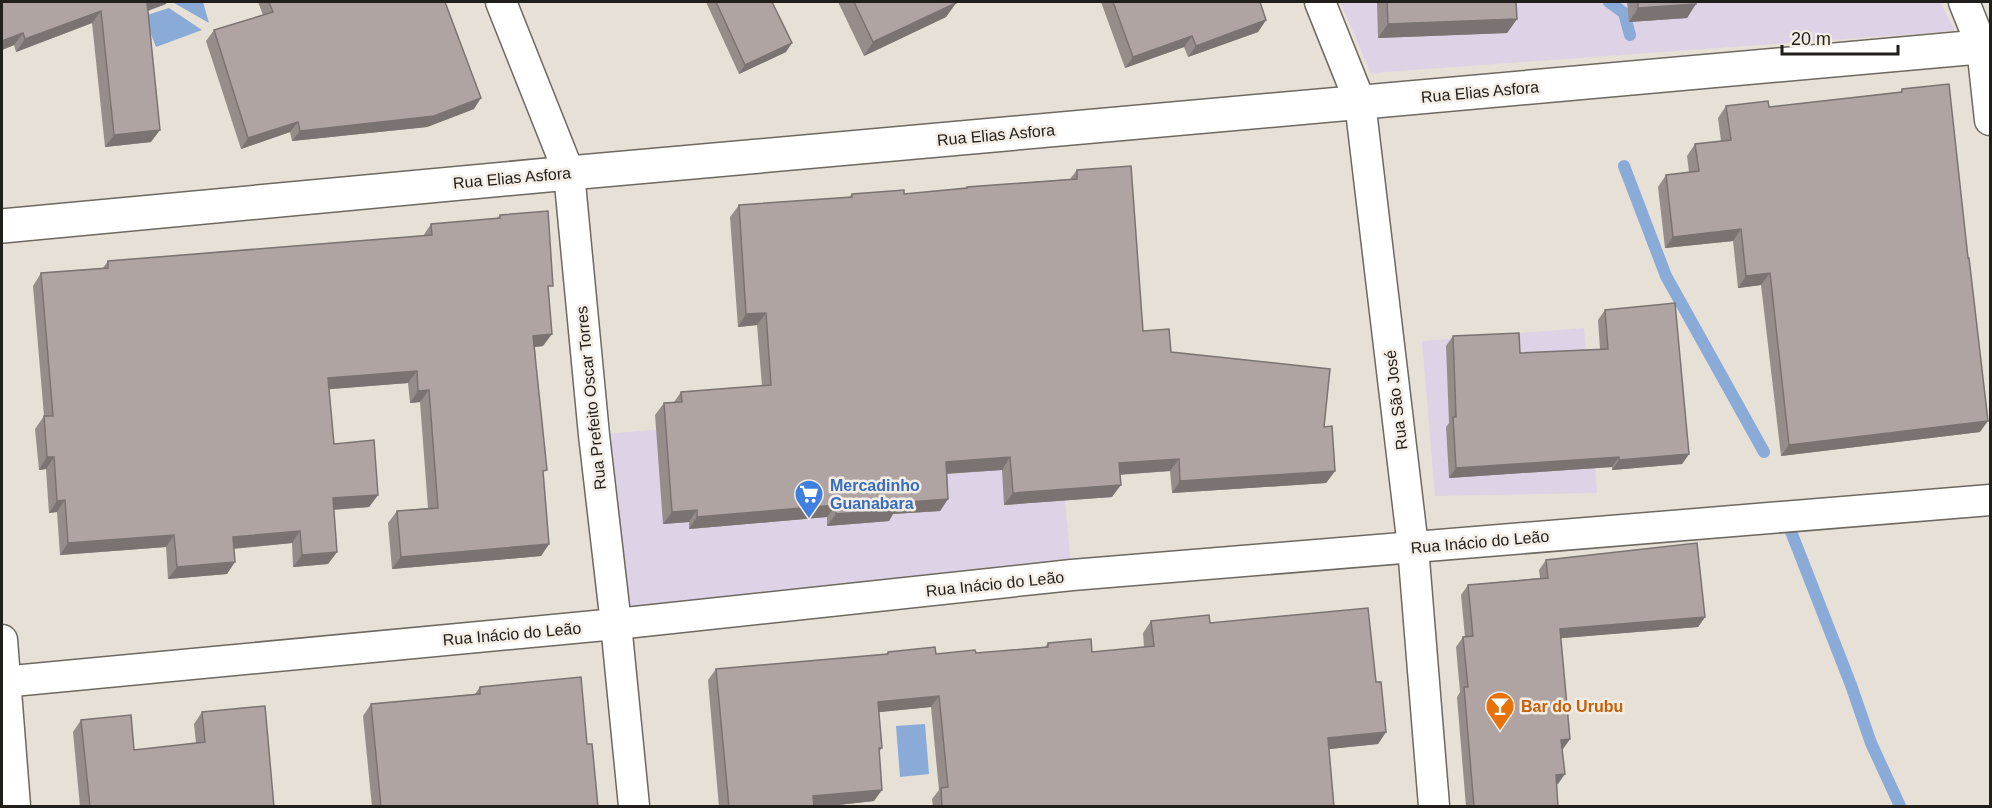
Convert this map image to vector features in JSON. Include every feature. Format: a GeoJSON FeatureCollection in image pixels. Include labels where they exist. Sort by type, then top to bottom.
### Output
{"type":"FeatureCollection","features":[{"type":"Feature","properties":{"kind":"street","name":"Rua Prefeito Oscar Torres"},"geometry":{"type":"LineString","coordinates":[[501,2],[569,173],[594,435],[634,807]]}},
{"type":"Feature","properties":{"kind":"street","name":"Rua São José"},"geometry":{"type":"LineString","coordinates":[[1320,2],[1360,102],[1413,548],[1434,807]]}},
{"type":"Feature","properties":{"kind":"street"},"geometry":{"type":"LineString","coordinates":[[1964,2],[1986,47],[1990,120]]}},
{"type":"Feature","properties":{"kind":"street","name":"Rua Elias Asfora"},"geometry":{"type":"LineString","coordinates":[[2,226],[569,173],[1986,47]]}},
{"type":"Feature","properties":{"kind":"street","name":"Rua Inácio do Leão"},"geometry":{"type":"LineString","coordinates":[[3,682],[616,624],[1072,575],[1990,500]]}},
{"type":"Feature","properties":{"kind":"street"},"geometry":{"type":"LineString","coordinates":[[2,640],[3,682],[15,807]]}},
{"type":"Feature","properties":{"kind":"shaded area"},"geometry":{"type":"Polygon","coordinates":[[[1340,2],[1940,2],[1955,31],[1371,73],[1340,2]]]}},
{"type":"Feature","properties":{"kind":"shaded area"},"geometry":{"type":"Polygon","coordinates":[[[1584,328],[1597,493],[1435,496],[1422,341],[1584,328]]]}},
{"type":"Feature","properties":{"kind":"shaded area"},"geometry":{"type":"Polygon","coordinates":[[[1055,395],[1072,575],[610,614],[594,435],[1055,395]]]}},
{"type":"Feature","properties":{"kind":"water"},"geometry":{"type":"Polygon","coordinates":[[[203,2],[209,23],[174,3],[203,2]]]}},
{"type":"Feature","properties":{"kind":"water"},"geometry":{"type":"Polygon","coordinates":[[[169,8],[202,30],[156,47],[144,16],[169,8]]]}},
{"type":"Feature","properties":{"kind":"water"},"geometry":{"type":"Polygon","coordinates":[[[925,724],[929,774],[900,777],[896,726],[925,724]]]}},
{"type":"Feature","properties":{"kind":"building"},"geometry":{"type":"Polygon","coordinates":[[[2,2],[147,2],[160,130],[114,135],[101,11],[25,39],[23,33],[2,41],[2,2]]]}},
{"type":"Feature","properties":{"kind":"building"},"geometry":{"type":"Polygon","coordinates":[[[269,2],[445,2],[481,98],[434,116],[300,131],[298,122],[248,138],[214,30],[273,12],[269,2]]]}},
{"type":"Feature","properties":{"kind":"building"},"geometry":{"type":"Polygon","coordinates":[[[716,2],[772,2],[792,43],[745,65],[716,2]]]}},
{"type":"Feature","properties":{"kind":"building"},"geometry":{"type":"Polygon","coordinates":[[[854,2],[955,2],[956,3],[873,42],[854,2]]]}},
{"type":"Feature","properties":{"kind":"building"},"geometry":{"type":"Polygon","coordinates":[[[1113,2],[1260,2],[1266,20],[1196,46],[1192,36],[1133,57],[1113,2]]]}},
{"type":"Feature","properties":{"kind":"building"},"geometry":{"type":"Polygon","coordinates":[[[1387,2],[1516,2],[1517,19],[1388,24],[1387,2]]]}},
{"type":"Feature","properties":{"kind":"building"},"geometry":{"type":"Polygon","coordinates":[[[1638,2],[1696,2],[1696,4],[1638,8],[1638,2]]]}},
{"type":"Feature","properties":{"kind":"building"},"geometry":{"type":"Polygon","coordinates":[[[1949,84],[1988,421],[1789,445],[1770,273],[1746,276],[1741,229],[1673,237],[1666,175],[1699,171],[1695,144],[1731,140],[1726,106],[1768,101],[1769,107],[1902,92],[1902,89],[1949,84]]]}},
{"type":"Feature","properties":{"kind":"building"},"geometry":{"type":"Polygon","coordinates":[[[1131,166],[1143,331],[1169,329],[1171,352],[1330,369],[1324,427],[1332,426],[1335,471],[1180,481],[1179,459],[1119,463],[1121,485],[1013,493],[1010,457],[946,462],[948,499],[897,503],[897,509],[836,514],[836,505],[697,517],[697,510],[672,512],[664,403],[682,402],[681,392],[771,385],[766,313],[746,314],[739,205],[852,197],[852,194],[904,190],[904,194],[1077,179],[1077,170],[1131,166]]]}},
{"type":"Feature","properties":{"kind":"building"},"geometry":{"type":"Polygon","coordinates":[[[548,211],[553,286],[548,286],[552,334],[533,336],[547,470],[543,471],[549,544],[401,557],[397,511],[438,508],[429,390],[418,391],[417,371],[328,378],[334,444],[374,440],[378,495],[333,498],[337,552],[302,555],[300,531],[233,537],[235,562],[177,567],[174,535],[68,543],[65,500],[57,501],[54,457],[47,457],[44,416],[53,416],[41,273],[108,268],[108,261],[432,235],[431,224],[548,211]]]}},
{"type":"Feature","properties":{"kind":"building"},"geometry":{"type":"Polygon","coordinates":[[[1675,303],[1689,454],[1456,468],[1453,417],[1456,417],[1453,336],[1519,333],[1520,353],[1608,349],[1605,310],[1675,303]]]}},
{"type":"Feature","properties":{"kind":"building"},"geometry":{"type":"Polygon","coordinates":[[[1697,543],[1705,617],[1560,629],[1570,739],[1561,740],[1565,774],[1556,775],[1558,807],[1474,807],[1464,687],[1468,687],[1463,637],[1473,636],[1468,585],[1548,578],[1546,560],[1697,543]]]}},
{"type":"Feature","properties":{"kind":"building"},"geometry":{"type":"Polygon","coordinates":[[[1368,608],[1376,682],[1381,682],[1386,732],[1328,738],[1334,807],[942,807],[941,788],[948,787],[939,696],[878,702],[882,748],[879,748],[882,790],[813,796],[814,807],[729,807],[716,669],[888,654],[888,652],[935,647],[936,654],[975,650],[976,653],[1048,647],[1048,643],[1091,639],[1092,652],[1154,646],[1151,621],[1209,615],[1210,623],[1368,608]]]}},
{"type":"Feature","properties":{"kind":"building"},"geometry":{"type":"Polygon","coordinates":[[[581,677],[587,744],[592,744],[598,807],[381,807],[371,704],[480,694],[480,687],[581,677]]]}},
{"type":"Feature","properties":{"kind":"building"},"geometry":{"type":"Polygon","coordinates":[[[265,706],[274,807],[90,807],[81,720],[131,715],[134,750],[205,742],[202,712],[265,706]]]}},
{"type":"Feature","properties":{"kind":"waterway"},"geometry":{"type":"LineString","coordinates":[[1609,2],[1624,13],[1630,35]]}},
{"type":"Feature","properties":{"kind":"waterway"},"geometry":{"type":"LineString","coordinates":[[1624,166],[1666,276],[1764,452]]}},
{"type":"Feature","properties":{"kind":"waterway"},"geometry":{"type":"LineString","coordinates":[[1790,529],[1851,685],[1871,743],[1900,806]]}},
{"type":"Feature","properties":{"kind":"place","name":"Mercadinho Guanabara"},"geometry":{"type":"Point","coordinates":[809,520]}},
{"type":"Feature","properties":{"kind":"place","name":"Bar do Urubu"},"geometry":{"type":"Point","coordinates":[1500,732]}}]}
